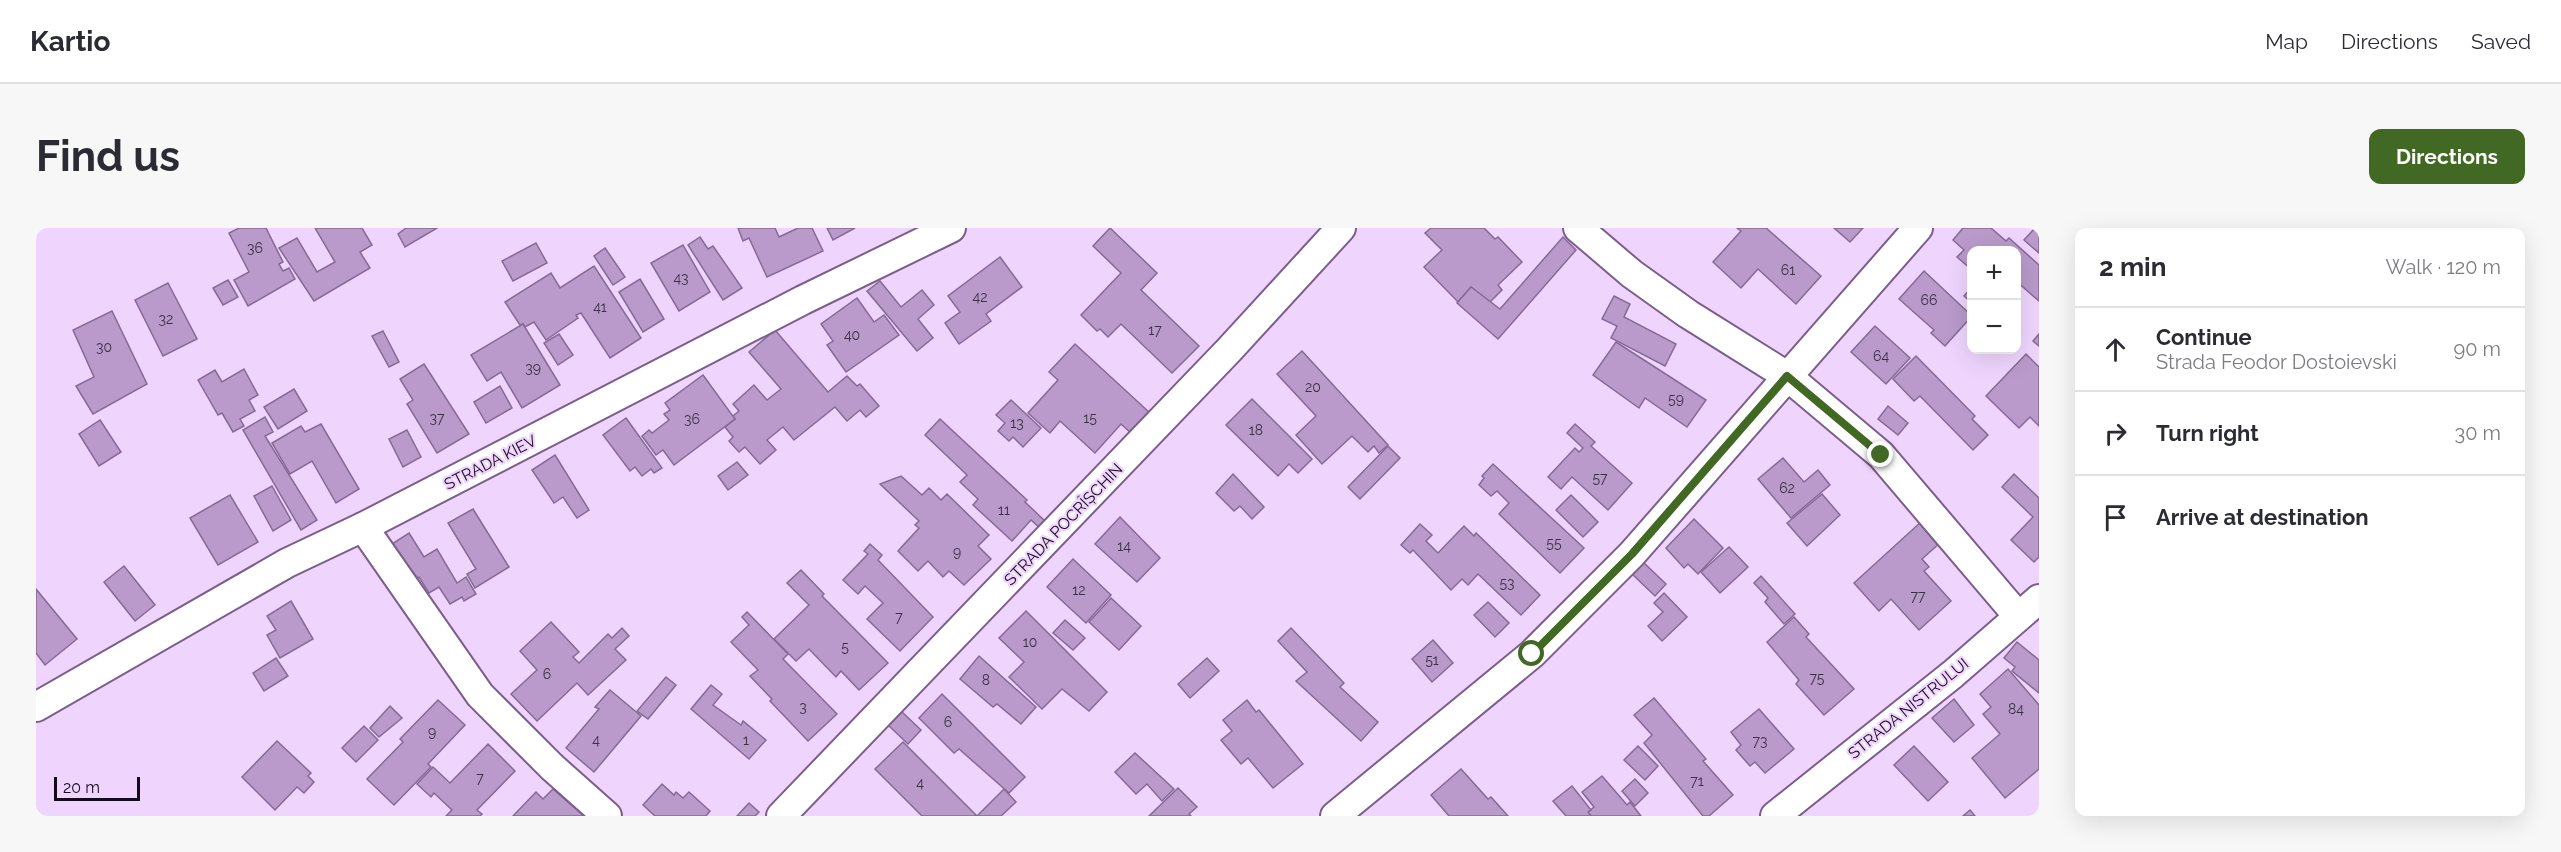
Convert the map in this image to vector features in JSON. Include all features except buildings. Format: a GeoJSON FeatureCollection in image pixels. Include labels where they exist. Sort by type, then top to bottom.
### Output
{"type":"FeatureCollection","features":[{"type":"Feature","properties":{"kind":"street","name":"STRADA KIEV"},"geometry":{"type":"LineString","coordinates":[[36,707],[287,563],[363,527],[803,300],[951,228]]}},
{"type":"Feature","properties":{"kind":"street","name":"STRADA POCRÎȘCHIN"},"geometry":{"type":"LineString","coordinates":[[781,816],[1221,359],[1341,228]]}},
{"type":"Feature","properties":{"kind":"street"},"geometry":{"type":"LineString","coordinates":[[1578,228],[1632,273],[1679,307],[1787,376],[1895,469],[2028,608]]}},
{"type":"Feature","properties":{"kind":"street"},"geometry":{"type":"LineString","coordinates":[[1335,816],[1532,654],[1632,554],[1918,228]]}},
{"type":"Feature","properties":{"kind":"street"},"geometry":{"type":"LineString","coordinates":[[363,527],[480,695],[607,816]]}},
{"type":"Feature","properties":{"kind":"street","name":"STRADA NISTRULUI"},"geometry":{"type":"LineString","coordinates":[[1775,816],[1953,674],[2028,608]]}},
{"type":"Feature","properties":{"kind":"route"},"geometry":{"type":"LineString","coordinates":[[1532,654],[1632,554],[1787,376],[1881,455]]}}]}
